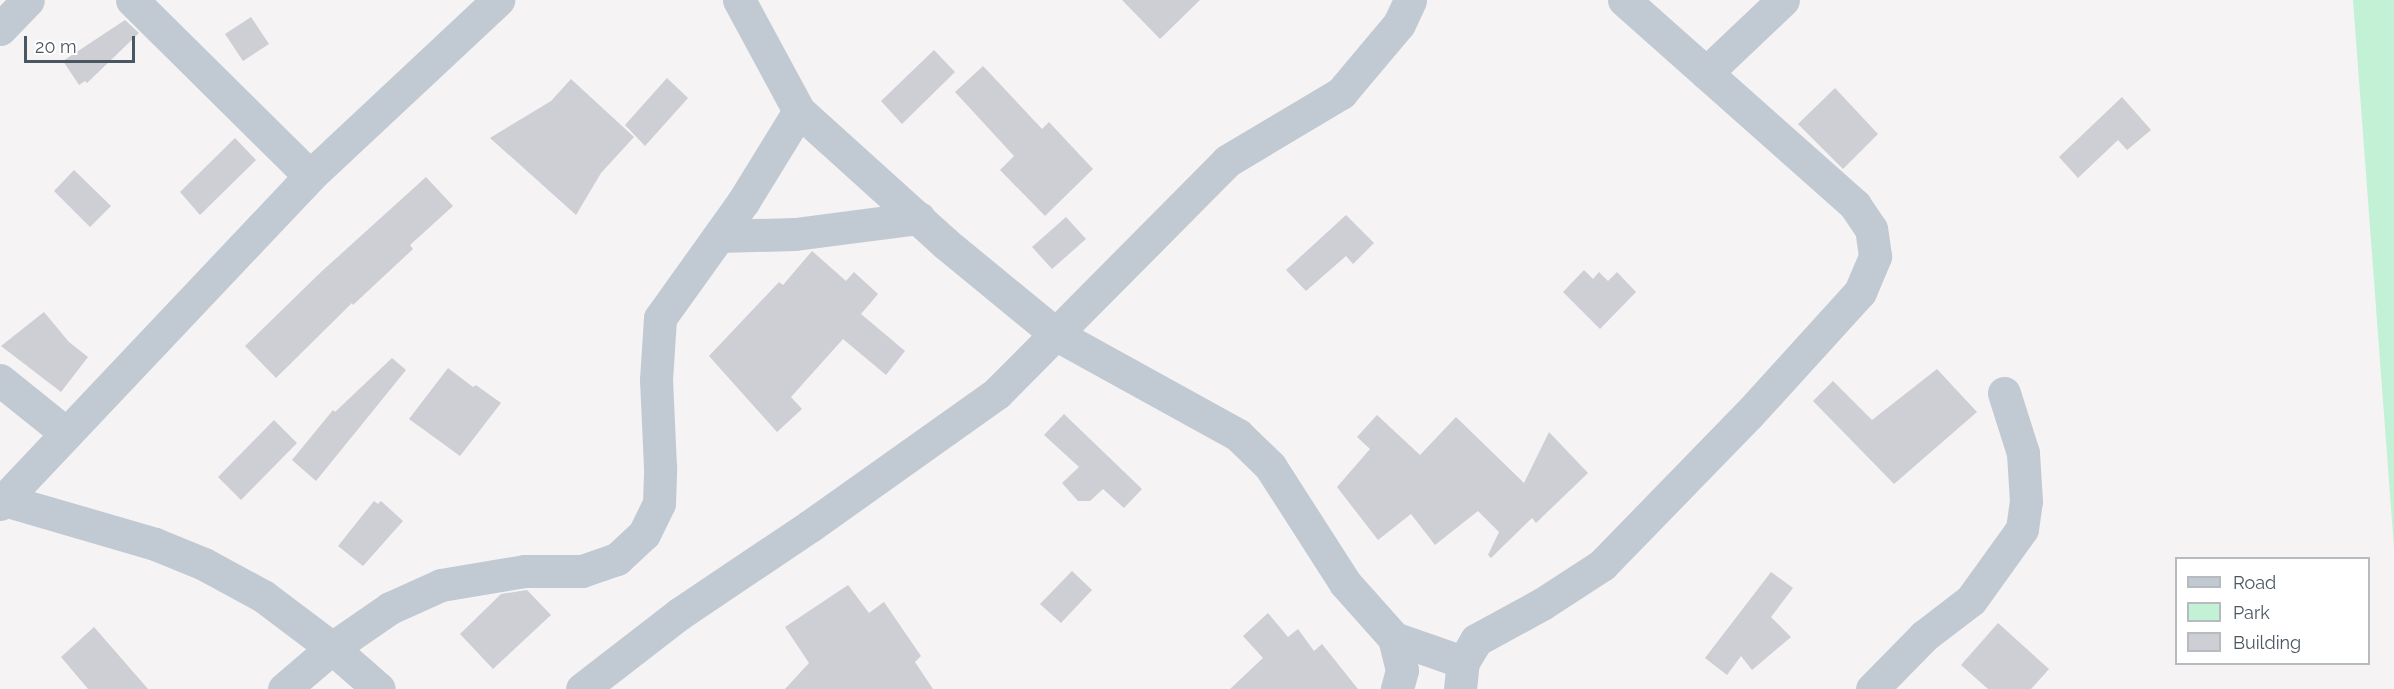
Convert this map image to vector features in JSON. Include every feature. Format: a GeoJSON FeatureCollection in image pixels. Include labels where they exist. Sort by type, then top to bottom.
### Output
{"type":"FeatureCollection","features":[{"type":"Feature","properties":{"kind":"street"},"geometry":{"type":"LineString","coordinates":[[0,29],[28,0]]}},
{"type":"Feature","properties":{"kind":"street"},"geometry":{"type":"LineString","coordinates":[[132,0],[310,176]]}},
{"type":"Feature","properties":{"kind":"street"},"geometry":{"type":"LineString","coordinates":[[379,689],[332,648],[263,596],[204,564],[155,544],[2,502],[310,176],[498,0]]}},
{"type":"Feature","properties":{"kind":"street"},"geometry":{"type":"LineString","coordinates":[[740,0],[799,111],[977,271],[1057,335],[1238,435],[1270,466],[1345,584],[1394,638],[1461,676],[1476,640],[1542,604],[1602,565],[1749,414],[1860,292],[1875,256],[1871,229],[1855,205],[1624,0]]}},
{"type":"Feature","properties":{"kind":"street"},"geometry":{"type":"LineString","coordinates":[[582,689],[679,614],[810,526],[997,393],[1057,335],[1131,255],[1227,161],[1341,93],[1399,24],[1410,0]]}},
{"type":"Feature","properties":{"kind":"street"},"geometry":{"type":"LineString","coordinates":[[1706,73],[1783,0]]}},
{"type":"Feature","properties":{"kind":"street"},"geometry":{"type":"LineString","coordinates":[[284,689],[332,648],[390,608],[441,585],[525,571],[582,571],[617,559],[644,534],[659,503],[660,467],[656,380],[660,318],[743,202],[799,111]]}},
{"type":"Feature","properties":{"kind":"street"},"geometry":{"type":"LineString","coordinates":[[719,236],[795,234],[919,219]]}},
{"type":"Feature","properties":{"kind":"street"},"geometry":{"type":"LineString","coordinates":[[0,380],[66,434]]}},
{"type":"Feature","properties":{"kind":"street"},"geometry":{"type":"LineString","coordinates":[[1872,689],[1924,636],[1971,600],[2022,529],[2026,501],[2023,453],[2004,393]]}},
{"type":"Feature","properties":{"kind":"street"},"geometry":{"type":"LineString","coordinates":[[1394,638],[1402,670],[1397,689]]}},
{"type":"Feature","properties":{"kind":"green space"},"geometry":{"type":"Polygon","coordinates":[[[2353,0],[2394,0],[2394,548],[2353,0]]]}},
{"type":"Feature","properties":{"kind":"building"},"geometry":{"type":"Polygon","coordinates":[[[1122,0],[1200,0],[1160,39],[1122,0]]]}},
{"type":"Feature","properties":{"kind":"building"},"geometry":{"type":"Polygon","coordinates":[[[251,17],[269,44],[243,61],[225,34],[251,17]]]}},
{"type":"Feature","properties":{"kind":"building"},"geometry":{"type":"Polygon","coordinates":[[[125,20],[139,33],[87,83],[85,81],[79,85],[63,61],[125,20]]]}},
{"type":"Feature","properties":{"kind":"building"},"geometry":{"type":"Polygon","coordinates":[[[934,50],[955,72],[902,124],[881,101],[934,50]]]}},
{"type":"Feature","properties":{"kind":"building"},"geometry":{"type":"Polygon","coordinates":[[[983,66],[1042,129],[1049,122],[1093,169],[1045,216],[1000,170],[1014,156],[955,92],[983,66]]]}},
{"type":"Feature","properties":{"kind":"building"},"geometry":{"type":"Polygon","coordinates":[[[667,78],[688,98],[645,146],[625,125],[667,78]]]}},
{"type":"Feature","properties":{"kind":"building"},"geometry":{"type":"Polygon","coordinates":[[[571,79],[634,137],[601,173],[576,215],[490,138],[551,101],[571,79]]]}},
{"type":"Feature","properties":{"kind":"building"},"geometry":{"type":"Polygon","coordinates":[[[1835,88],[1878,134],[1843,169],[1798,124],[1835,88]]]}},
{"type":"Feature","properties":{"kind":"building"},"geometry":{"type":"Polygon","coordinates":[[[2122,97],[2151,130],[2127,150],[2118,140],[2078,178],[2059,157],[2122,97]]]}},
{"type":"Feature","properties":{"kind":"building"},"geometry":{"type":"Polygon","coordinates":[[[235,138],[256,160],[200,215],[180,192],[235,138]]]}},
{"type":"Feature","properties":{"kind":"building"},"geometry":{"type":"Polygon","coordinates":[[[74,170],[111,206],[90,227],[54,191],[74,170]]]}},
{"type":"Feature","properties":{"kind":"building"},"geometry":{"type":"Polygon","coordinates":[[[426,177],[453,206],[410,245],[413,249],[353,305],[352,303],[276,378],[245,346],[321,272],[426,177]]]}},
{"type":"Feature","properties":{"kind":"building"},"geometry":{"type":"Polygon","coordinates":[[[1346,215],[1374,243],[1353,264],[1346,256],[1306,291],[1286,270],[1346,215]]]}},
{"type":"Feature","properties":{"kind":"building"},"geometry":{"type":"Polygon","coordinates":[[[1066,217],[1086,239],[1052,269],[1032,247],[1066,217]]]}},
{"type":"Feature","properties":{"kind":"building"},"geometry":{"type":"Polygon","coordinates":[[[812,251],[846,281],[854,272],[878,294],[861,314],[905,351],[886,375],[843,339],[791,397],[802,409],[777,432],[709,356],[779,282],[783,285],[812,251]]]}},
{"type":"Feature","properties":{"kind":"building"},"geometry":{"type":"Polygon","coordinates":[[[1584,270],[1593,279],[1599,272],[1608,281],[1617,272],[1636,292],[1600,329],[1563,292],[1584,270]]]}},
{"type":"Feature","properties":{"kind":"building"},"geometry":{"type":"Polygon","coordinates":[[[44,312],[69,342],[88,357],[61,392],[1,346],[44,312]]]}},
{"type":"Feature","properties":{"kind":"building"},"geometry":{"type":"Polygon","coordinates":[[[392,358],[406,370],[316,481],[292,460],[333,410],[335,412],[392,358]]]}},
{"type":"Feature","properties":{"kind":"building"},"geometry":{"type":"Polygon","coordinates":[[[448,368],[473,387],[476,385],[501,403],[460,456],[409,419],[448,368]]]}},
{"type":"Feature","properties":{"kind":"building"},"geometry":{"type":"Polygon","coordinates":[[[1937,369],[1977,412],[1894,484],[1813,401],[1833,381],[1872,420],[1937,369]]]}},
{"type":"Feature","properties":{"kind":"building"},"geometry":{"type":"Polygon","coordinates":[[[1064,414],[1142,489],[1124,508],[1103,489],[1090,501],[1078,501],[1062,483],[1079,467],[1044,435],[1064,414]]]}},
{"type":"Feature","properties":{"kind":"building"},"geometry":{"type":"Polygon","coordinates":[[[1377,415],[1420,455],[1456,417],[1524,483],[1549,432],[1588,473],[1536,523],[1532,518],[1491,558],[1488,555],[1499,532],[1478,511],[1435,545],[1411,514],[1378,540],[1337,487],[1370,449],[1357,437],[1377,415]]]}},
{"type":"Feature","properties":{"kind":"building"},"geometry":{"type":"Polygon","coordinates":[[[274,420],[297,443],[241,500],[218,477],[274,420]]]}},
{"type":"Feature","properties":{"kind":"building"},"geometry":{"type":"Polygon","coordinates":[[[374,501],[378,504],[381,501],[403,521],[363,566],[338,546],[374,501]]]}},
{"type":"Feature","properties":{"kind":"building"},"geometry":{"type":"Polygon","coordinates":[[[1072,571],[1092,590],[1061,623],[1040,604],[1072,571]]]}},
{"type":"Feature","properties":{"kind":"building"},"geometry":{"type":"Polygon","coordinates":[[[1771,572],[1793,588],[1771,617],[1791,637],[1752,670],[1741,656],[1727,675],[1705,658],[1771,572]]]}},
{"type":"Feature","properties":{"kind":"building"},"geometry":{"type":"Polygon","coordinates":[[[848,585],[869,613],[884,602],[921,656],[915,662],[933,689],[785,689],[809,663],[785,627],[848,585]]]}},
{"type":"Feature","properties":{"kind":"building"},"geometry":{"type":"Polygon","coordinates":[[[527,590],[551,615],[493,669],[460,634],[501,594],[527,590]]]}},
{"type":"Feature","properties":{"kind":"building"},"geometry":{"type":"Polygon","coordinates":[[[1268,613],[1288,637],[1298,629],[1314,651],[1322,644],[1358,689],[1230,689],[1263,658],[1243,636],[1268,613]]]}},
{"type":"Feature","properties":{"kind":"building"},"geometry":{"type":"Polygon","coordinates":[[[1998,623],[2049,669],[2031,689],[1988,689],[1961,665],[1998,623]]]}},
{"type":"Feature","properties":{"kind":"building"},"geometry":{"type":"Polygon","coordinates":[[[94,627],[148,689],[88,689],[61,657],[94,627]]]}}]}
